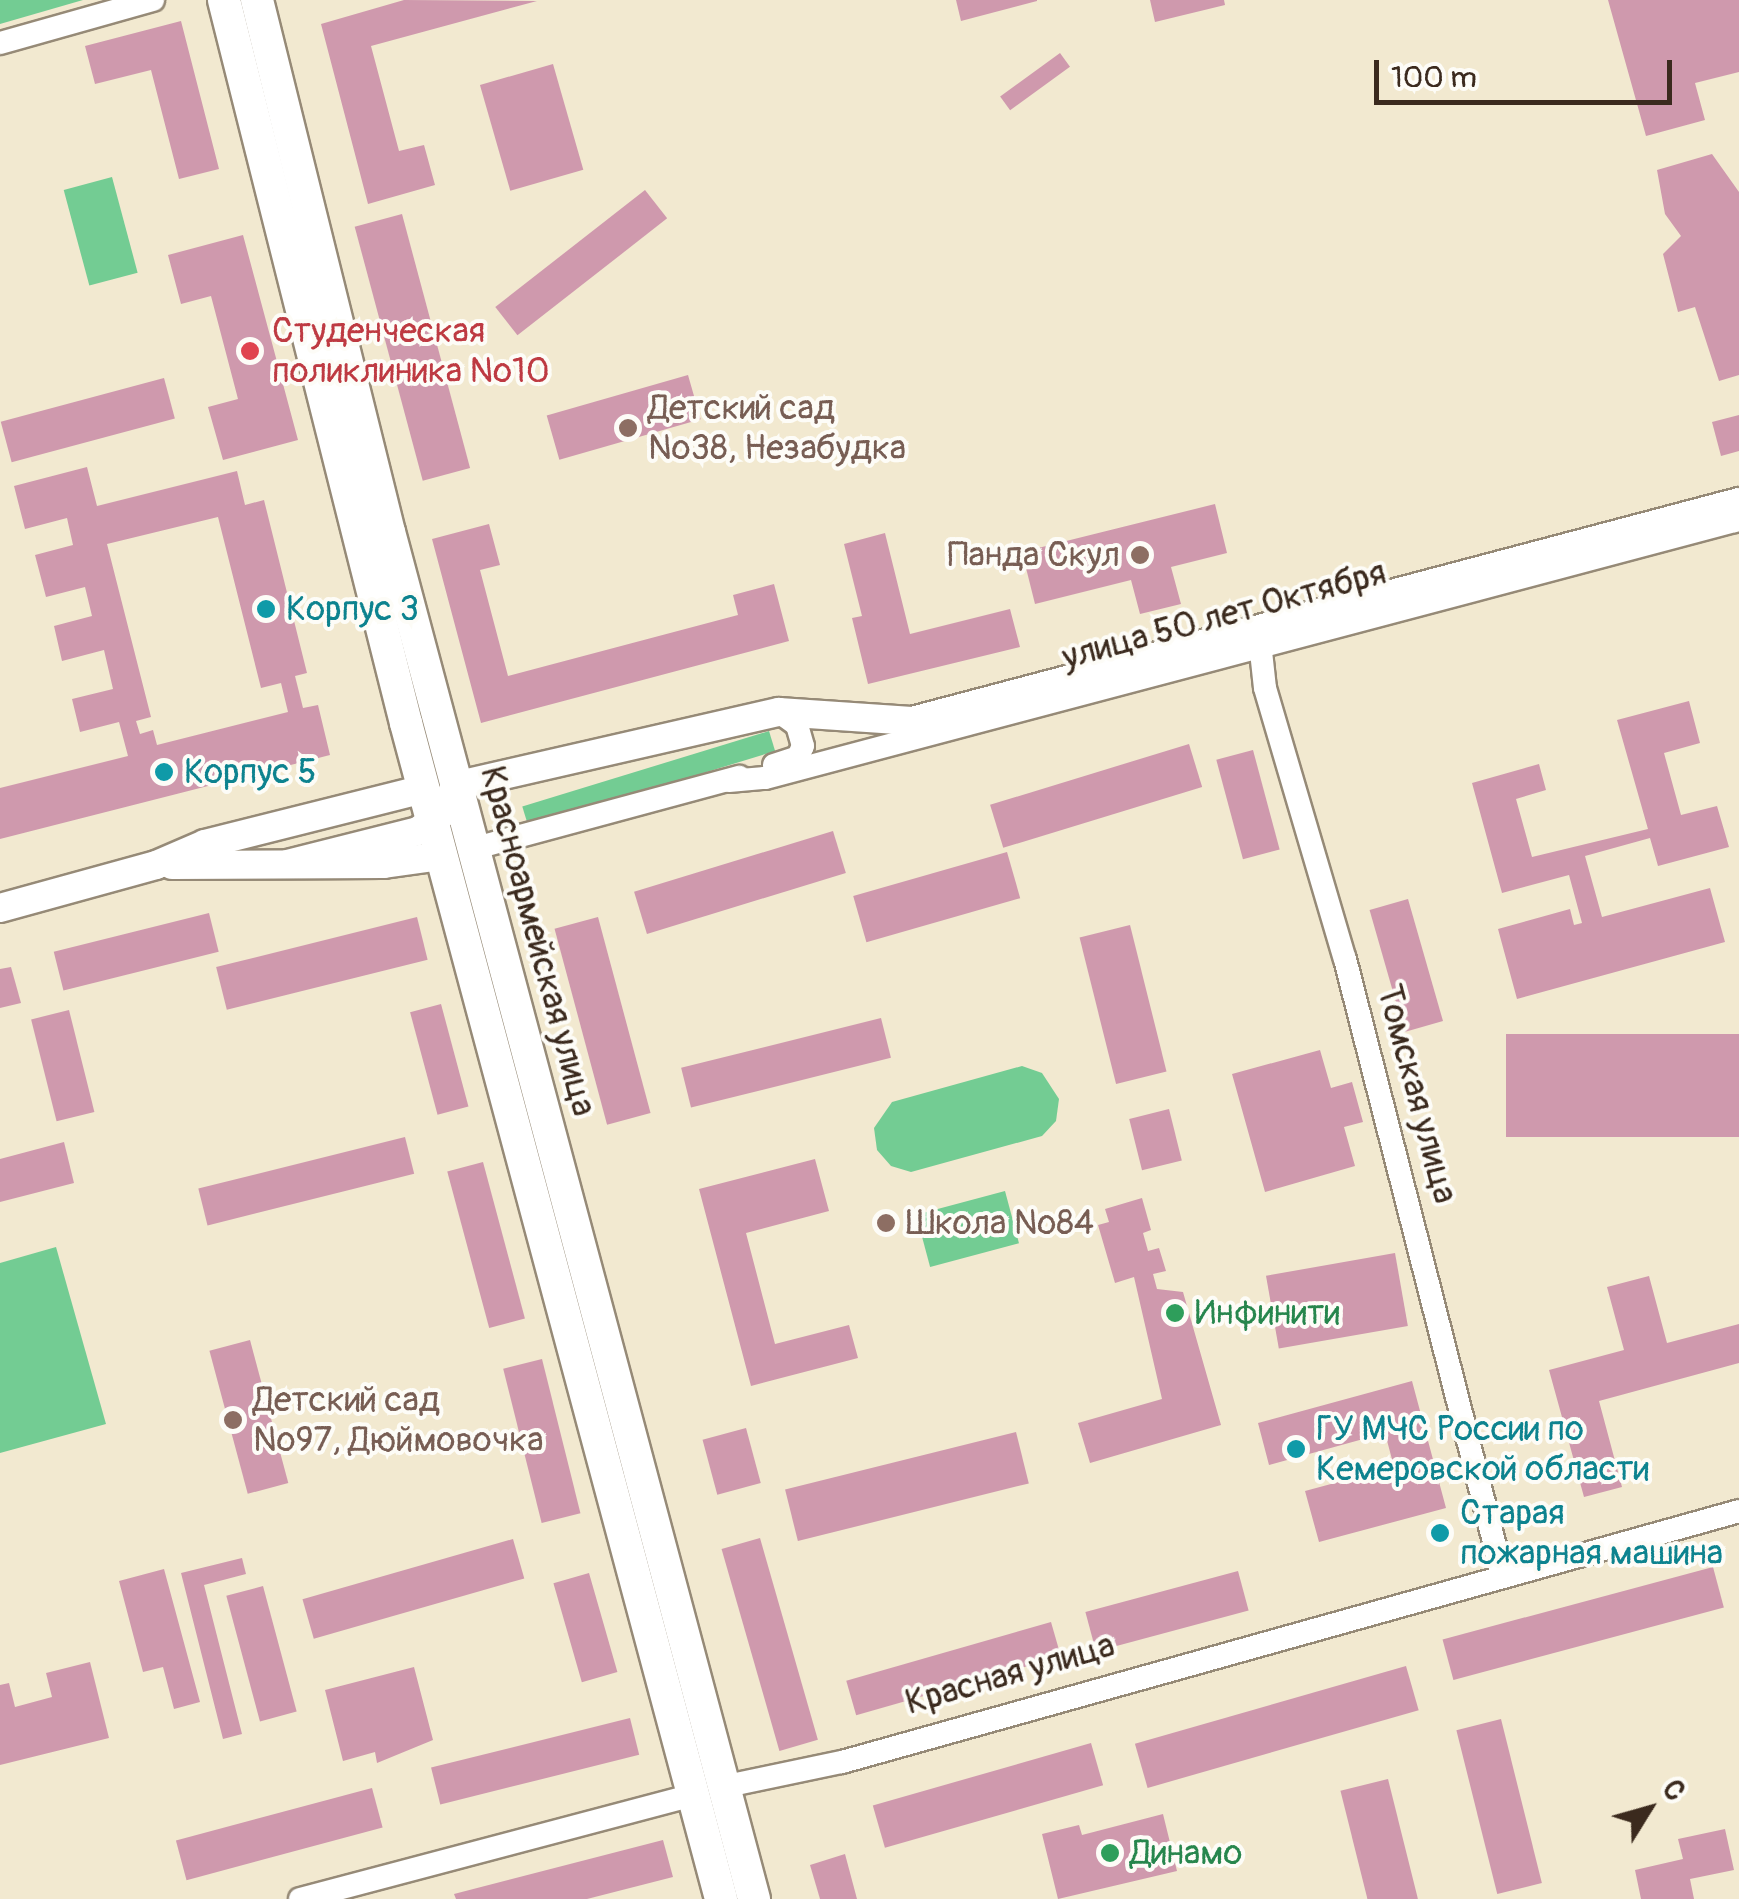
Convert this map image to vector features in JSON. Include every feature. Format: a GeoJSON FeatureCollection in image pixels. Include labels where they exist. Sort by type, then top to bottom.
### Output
{"type":"FeatureCollection","features":[{"type":"Feature","properties":{"kind":"main road","name":"Красноармейская улица"},"geometry":{"type":"LineString","coordinates":[[224,0],[708,1791],[754,1899]]}},
{"type":"Feature","properties":{"kind":"main road","name":"Красноармейская улица"},"geometry":{"type":"LineString","coordinates":[[257,0],[440,788],[432,823],[457,853]]}},
{"type":"Feature","properties":{"kind":"main road","name":"Красноармейская улица"},"geometry":{"type":"LineString","coordinates":[[708,1791],[721,1899]]}},
{"type":"Feature","properties":{"kind":"street"},"geometry":{"type":"LineString","coordinates":[[0,43],[153,0]]}},
{"type":"Feature","properties":{"kind":"street","name":"улица 50 лет Октября"},"geometry":{"type":"LineString","coordinates":[[0,908],[156,866],[205,844],[440,788],[779,712],[912,721],[1735,517]]}},
{"type":"Feature","properties":{"kind":"street","name":"улица 50 лет Октября"},"geometry":{"type":"LineString","coordinates":[[729,781],[765,778],[1259,638]]}},
{"type":"Feature","properties":{"kind":"street","name":"Томская улица"},"geometry":{"type":"LineString","coordinates":[[1259,638],[1503,1577]]}},
{"type":"Feature","properties":{"kind":"street","name":"улица 50 лет Октября"},"geometry":{"type":"LineString","coordinates":[[156,866],[384,864],[457,853],[729,781],[802,752],[797,725],[779,712]]}},
{"type":"Feature","properties":{"kind":"street"},"geometry":{"type":"LineString","coordinates":[[287,864],[398,838],[432,823]]}},
{"type":"Feature","properties":{"kind":"street","name":"Красная улица"},"geometry":{"type":"LineString","coordinates":[[300,1899],[708,1791],[842,1762],[1739,1511]]}},
{"type":"Feature","properties":{"kind":"green space"},"geometry":{"type":"Polygon","coordinates":[[[0,0],[83,0],[0,24],[0,0]]]}},
{"type":"Feature","properties":{"kind":"green space"},"geometry":{"type":"Polygon","coordinates":[[[112,177],[138,273],[89,286],[64,190],[112,177]]]}},
{"type":"Feature","properties":{"kind":"green space"},"geometry":{"type":"Polygon","coordinates":[[[769,731],[775,751],[528,827],[522,806],[769,731]]]}},
{"type":"Feature","properties":{"kind":"green space"},"geometry":{"type":"Polygon","coordinates":[[[1022,1066],[1042,1073],[1059,1099],[1056,1121],[1042,1136],[911,1172],[891,1166],[877,1150],[874,1128],[892,1102],[1022,1066]]]}},
{"type":"Feature","properties":{"kind":"green space"},"geometry":{"type":"Polygon","coordinates":[[[1005,1191],[1019,1243],[930,1267],[916,1215],[1005,1191]]]}},
{"type":"Feature","properties":{"kind":"green space"},"geometry":{"type":"Polygon","coordinates":[[[56,1247],[106,1424],[0,1453],[0,1263],[56,1247]]]}},
{"type":"Feature","properties":{"kind":"building"},"geometry":{"type":"Polygon","coordinates":[[[404,0],[537,1],[371,46],[399,151],[424,145],[435,185],[368,204],[321,24],[404,0]]]}},
{"type":"Feature","properties":{"kind":"building"},"geometry":{"type":"Polygon","coordinates":[[[956,0],[1037,0],[1037,1],[961,21],[956,0]]]}},
{"type":"Feature","properties":{"kind":"building"},"geometry":{"type":"Polygon","coordinates":[[[1150,0],[1224,0],[1225,5],[1155,22],[1150,0]]]}},
{"type":"Feature","properties":{"kind":"building"},"geometry":{"type":"Polygon","coordinates":[[[1608,0],[1739,0],[1739,72],[1695,83],[1705,120],[1646,136],[1608,0]]]}},
{"type":"Feature","properties":{"kind":"building"},"geometry":{"type":"Polygon","coordinates":[[[181,21],[219,169],[179,179],[151,70],[95,84],[85,46],[181,21]]]}},
{"type":"Feature","properties":{"kind":"building"},"geometry":{"type":"Polygon","coordinates":[[[1060,53],[1070,67],[1010,110],[1000,96],[1060,53]]]}},
{"type":"Feature","properties":{"kind":"building"},"geometry":{"type":"Polygon","coordinates":[[[553,64],[583,170],[510,191],[480,85],[553,64]]]}},
{"type":"Feature","properties":{"kind":"building"},"geometry":{"type":"Polygon","coordinates":[[[1712,154],[1739,192],[1739,375],[1719,381],[1695,307],[1678,312],[1663,254],[1681,236],[1665,214],[1657,170],[1712,154]]]}},
{"type":"Feature","properties":{"kind":"building"},"geometry":{"type":"Polygon","coordinates":[[[645,190],[667,218],[517,335],[495,307],[645,190]]]}},
{"type":"Feature","properties":{"kind":"building"},"geometry":{"type":"Polygon","coordinates":[[[402,214],[470,468],[423,481],[355,227],[402,214]]]}},
{"type":"Feature","properties":{"kind":"building","name":"Студенческая поликлиника №10"},"geometry":{"type":"Polygon","coordinates":[[[243,235],[298,440],[223,460],[208,407],[238,399],[211,296],[181,304],[168,255],[243,235]]]}},
{"type":"Feature","properties":{"kind":"building"},"geometry":{"type":"Polygon","coordinates":[[[688,375],[701,419],[559,460],[547,416],[688,375]]]}},
{"type":"Feature","properties":{"kind":"building"},"geometry":{"type":"Polygon","coordinates":[[[164,378],[175,419],[12,462],[1,422],[164,378]]]}},
{"type":"Feature","properties":{"kind":"building"},"geometry":{"type":"Polygon","coordinates":[[[1739,415],[1739,451],[1721,456],[1712,422],[1739,415]]]}},
{"type":"Feature","properties":{"kind":"building"},"geometry":{"type":"Polygon","coordinates":[[[87,467],[97,506],[237,471],[245,505],[264,500],[307,673],[295,676],[303,708],[318,705],[330,755],[0,839],[0,788],[128,756],[119,722],[80,732],[72,699],[113,689],[104,650],[62,661],[54,626],[92,616],[85,587],[46,597],[35,555],[73,545],[67,518],[25,529],[14,486],[87,467]],[[218,517],[107,544],[151,717],[136,721],[140,734],[153,730],[157,745],[288,712],[281,683],[261,688],[218,517]]]}},
{"type":"Feature","properties":{"kind":"building"},"geometry":{"type":"Polygon","coordinates":[[[1215,504],[1227,553],[1171,567],[1181,604],[1140,614],[1131,580],[1035,604],[1022,552],[1215,504]]]}},
{"type":"Feature","properties":{"kind":"building"},"geometry":{"type":"Polygon","coordinates":[[[489,524],[500,565],[480,570],[508,676],[738,615],[733,595],[774,584],[789,641],[481,723],[432,539],[489,524]]]}},
{"type":"Feature","properties":{"kind":"building"},"geometry":{"type":"Polygon","coordinates":[[[885,533],[910,634],[1010,609],[1020,647],[868,684],[852,618],[862,616],[844,544],[885,533]]]}},
{"type":"Feature","properties":{"kind":"building"},"geometry":{"type":"Polygon","coordinates":[[[1689,701],[1700,743],[1664,753],[1681,815],[1717,806],[1729,847],[1658,866],[1650,838],[1585,856],[1602,917],[1710,888],[1725,942],[1517,999],[1498,929],[1570,909],[1574,925],[1582,923],[1569,875],[1502,893],[1472,783],[1539,764],[1546,790],[1516,799],[1532,857],[1648,829],[1617,720],[1689,701]]]}},
{"type":"Feature","properties":{"kind":"building"},"geometry":{"type":"Polygon","coordinates":[[[1189,744],[1202,787],[1003,848],[990,805],[1189,744]]]}},
{"type":"Feature","properties":{"kind":"building"},"geometry":{"type":"Polygon","coordinates":[[[1253,750],[1280,849],[1243,859],[1216,760],[1253,750]]]}},
{"type":"Feature","properties":{"kind":"building"},"geometry":{"type":"Polygon","coordinates":[[[833,831],[846,873],[647,934],[634,892],[833,831]]]}},
{"type":"Feature","properties":{"kind":"building"},"geometry":{"type":"Polygon","coordinates":[[[1007,852],[1020,898],[866,942],[853,896],[1007,852]]]}},
{"type":"Feature","properties":{"kind":"building"},"geometry":{"type":"Polygon","coordinates":[[[1408,899],[1443,1021],[1405,1032],[1370,910],[1408,899]]]}},
{"type":"Feature","properties":{"kind":"building"},"geometry":{"type":"Polygon","coordinates":[[[209,913],[219,952],[63,991],[54,952],[209,913]]]}},
{"type":"Feature","properties":{"kind":"building"},"geometry":{"type":"Polygon","coordinates":[[[417,917],[428,960],[227,1010],[216,967],[417,917]]]}},
{"type":"Feature","properties":{"kind":"building"},"geometry":{"type":"Polygon","coordinates":[[[598,917],[651,1113],[607,1125],[555,929],[598,917]]]}},
{"type":"Feature","properties":{"kind":"building"},"geometry":{"type":"Polygon","coordinates":[[[1130,925],[1167,1072],[1116,1084],[1080,938],[1130,925]]]}},
{"type":"Feature","properties":{"kind":"building"},"geometry":{"type":"Polygon","coordinates":[[[11,967],[21,1003],[0,1008],[0,969],[11,967]]]}},
{"type":"Feature","properties":{"kind":"building"},"geometry":{"type":"Polygon","coordinates":[[[441,1004],[468,1106],[438,1115],[410,1012],[441,1004]]]}},
{"type":"Feature","properties":{"kind":"building"},"geometry":{"type":"Polygon","coordinates":[[[69,1010],[94,1112],[57,1121],[31,1019],[69,1010]]]}},
{"type":"Feature","properties":{"kind":"building"},"geometry":{"type":"Polygon","coordinates":[[[881,1018],[891,1058],[691,1108],[681,1068],[881,1018]]]}},
{"type":"Feature","properties":{"kind":"building"},"geometry":{"type":"Polygon","coordinates":[[[1506,1034],[1739,1034],[1739,1137],[1506,1137],[1506,1034]]]}},
{"type":"Feature","properties":{"kind":"building"},"geometry":{"type":"Polygon","coordinates":[[[1320,1050],[1331,1088],[1352,1082],[1363,1122],[1344,1127],[1355,1166],[1265,1192],[1232,1074],[1320,1050]]]}},
{"type":"Feature","properties":{"kind":"building"},"geometry":{"type":"Polygon","coordinates":[[[1169,1109],[1182,1160],[1142,1170],[1129,1119],[1169,1109]]]}},
{"type":"Feature","properties":{"kind":"building"},"geometry":{"type":"Polygon","coordinates":[[[405,1137],[414,1174],[208,1225],[198,1189],[405,1137]]]}},
{"type":"Feature","properties":{"kind":"building"},"geometry":{"type":"Polygon","coordinates":[[[64,1142],[74,1183],[0,1202],[0,1159],[64,1142]]]}},
{"type":"Feature","properties":{"kind":"building"},"geometry":{"type":"Polygon","coordinates":[[[815,1159],[829,1211],[746,1233],[775,1344],[849,1325],[858,1358],[751,1386],[699,1189],[815,1159]]]}},
{"type":"Feature","properties":{"kind":"building"},"geometry":{"type":"Polygon","coordinates":[[[483,1162],[525,1318],[489,1328],[447,1172],[483,1162]]]}},
{"type":"Feature","properties":{"kind":"building"},"geometry":{"type":"Polygon","coordinates":[[[1142,1198],[1151,1230],[1143,1233],[1148,1251],[1159,1248],[1166,1271],[1153,1274],[1157,1289],[1183,1292],[1221,1425],[1090,1463],[1078,1423],[1162,1399],[1134,1277],[1115,1283],[1098,1225],[1109,1222],[1105,1209],[1142,1198]]]}},
{"type":"Feature","properties":{"kind":"building"},"geometry":{"type":"Polygon","coordinates":[[[1395,1253],[1408,1326],[1279,1349],[1266,1276],[1395,1253]]]}},
{"type":"Feature","properties":{"kind":"building"},"geometry":{"type":"Polygon","coordinates":[[[1649,1276],[1667,1343],[1739,1324],[1739,1363],[1599,1401],[1622,1487],[1584,1497],[1549,1370],[1624,1350],[1607,1287],[1649,1276]]]}},
{"type":"Feature","properties":{"kind":"building"},"geometry":{"type":"Polygon","coordinates":[[[250,1340],[288,1483],[248,1494],[209,1351],[250,1340]]]}},
{"type":"Feature","properties":{"kind":"building"},"geometry":{"type":"Polygon","coordinates":[[[542,1359],[580,1513],[542,1523],[503,1369],[542,1359]]]}},
{"type":"Feature","properties":{"kind":"building","name":"ГУ МЧС России по Кемеровской области"},"geometry":{"type":"Polygon","coordinates":[[[1412,1381],[1446,1508],[1319,1542],[1305,1491],[1394,1467],[1385,1433],[1269,1465],[1258,1423],[1412,1381]]]}},
{"type":"Feature","properties":{"kind":"building"},"geometry":{"type":"Polygon","coordinates":[[[746,1428],[761,1483],[717,1495],[703,1440],[746,1428]]]}},
{"type":"Feature","properties":{"kind":"building"},"geometry":{"type":"Polygon","coordinates":[[[1016,1432],[1029,1483],[798,1541],[785,1490],[1016,1432]]]}},
{"type":"Feature","properties":{"kind":"building"},"geometry":{"type":"Polygon","coordinates":[[[760,1538],[818,1740],[779,1751],[722,1549],[760,1538]]]}},
{"type":"Feature","properties":{"kind":"building"},"geometry":{"type":"Polygon","coordinates":[[[513,1539],[524,1578],[314,1639],[302,1599],[513,1539]]]}},
{"type":"Feature","properties":{"kind":"building"},"geometry":{"type":"Polygon","coordinates":[[[242,1558],[246,1574],[204,1585],[242,1734],[223,1739],[181,1573],[242,1558]]]}},
{"type":"Feature","properties":{"kind":"building"},"geometry":{"type":"Polygon","coordinates":[[[1713,1567],[1724,1608],[1453,1680],[1443,1639],[1713,1567]]]}},
{"type":"Feature","properties":{"kind":"building"},"geometry":{"type":"Polygon","coordinates":[[[164,1569],[200,1702],[174,1709],[163,1667],[143,1672],[119,1581],[164,1569]]]}},
{"type":"Feature","properties":{"kind":"building"},"geometry":{"type":"Polygon","coordinates":[[[1238,1571],[1249,1611],[1096,1651],[1085,1612],[1238,1571]]]}},
{"type":"Feature","properties":{"kind":"building"},"geometry":{"type":"Polygon","coordinates":[[[589,1573],[617,1672],[582,1682],[553,1583],[589,1573]]]}},
{"type":"Feature","properties":{"kind":"building"},"geometry":{"type":"Polygon","coordinates":[[[263,1586],[297,1712],[260,1721],[226,1596],[263,1586]]]}},
{"type":"Feature","properties":{"kind":"building"},"geometry":{"type":"Polygon","coordinates":[[[1051,1622],[1061,1657],[856,1715],[846,1681],[1051,1622]]]}},
{"type":"Feature","properties":{"kind":"building"},"geometry":{"type":"Polygon","coordinates":[[[90,1662],[109,1738],[0,1765],[0,1685],[9,1683],[15,1707],[52,1697],[46,1673],[90,1662]]]}},
{"type":"Feature","properties":{"kind":"building"},"geometry":{"type":"Polygon","coordinates":[[[1406,1666],[1419,1710],[1148,1788],[1135,1744],[1406,1666]]]}},
{"type":"Feature","properties":{"kind":"building"},"geometry":{"type":"Polygon","coordinates":[[[414,1667],[433,1740],[377,1763],[375,1752],[343,1761],[325,1690],[414,1667]]]}},
{"type":"Feature","properties":{"kind":"building"},"geometry":{"type":"Polygon","coordinates":[[[630,1718],[639,1755],[440,1804],[431,1768],[630,1718]]]}},
{"type":"Feature","properties":{"kind":"building"},"geometry":{"type":"Polygon","coordinates":[[[1501,1719],[1542,1883],[1497,1894],[1456,1730],[1501,1719]]]}},
{"type":"Feature","properties":{"kind":"building"},"geometry":{"type":"Polygon","coordinates":[[[1091,1743],[1103,1785],[885,1848],[873,1806],[1091,1743]]]}},
{"type":"Feature","properties":{"kind":"building"},"geometry":{"type":"Polygon","coordinates":[[[1388,1779],[1418,1899],[1367,1899],[1340,1791],[1388,1779]]]}},
{"type":"Feature","properties":{"kind":"building"},"geometry":{"type":"Polygon","coordinates":[[[372,1788],[383,1828],[187,1880],[176,1841],[372,1788]]]}},
{"type":"Feature","properties":{"kind":"building","name":"Динамо"},"geometry":{"type":"Polygon","coordinates":[[[1163,1814],[1177,1871],[1058,1899],[1042,1834],[1079,1825],[1082,1835],[1163,1814]]]}},
{"type":"Feature","properties":{"kind":"building"},"geometry":{"type":"Polygon","coordinates":[[[1725,1829],[1734,1870],[1690,1879],[1694,1899],[1641,1899],[1635,1870],[1683,1859],[1678,1839],[1725,1829]]]}},
{"type":"Feature","properties":{"kind":"building"},"geometry":{"type":"Polygon","coordinates":[[[663,1840],[673,1877],[587,1899],[456,1899],[454,1894],[663,1840]]]}},
{"type":"Feature","properties":{"kind":"building"},"geometry":{"type":"Polygon","coordinates":[[[845,1854],[857,1899],[820,1899],[810,1865],[845,1854]]]}},
{"type":"Feature","properties":{"kind":"place","name":"Студенческая поликлиника №10"},"geometry":{"type":"Point","coordinates":[250,351]}},
{"type":"Feature","properties":{"kind":"place","name":"Детский сад №38, Незабудка"},"geometry":{"type":"Point","coordinates":[628,428]}},
{"type":"Feature","properties":{"kind":"place","name":"Панда Скул"},"geometry":{"type":"Point","coordinates":[1140,555]}},
{"type":"Feature","properties":{"kind":"place","name":"Корпус 3"},"geometry":{"type":"Point","coordinates":[266,609]}},
{"type":"Feature","properties":{"kind":"place","name":"Корпус 5"},"geometry":{"type":"Point","coordinates":[164,772]}},
{"type":"Feature","properties":{"kind":"place","name":"Школа №84"},"geometry":{"type":"Point","coordinates":[886,1223]}},
{"type":"Feature","properties":{"kind":"place","name":"Инфинити"},"geometry":{"type":"Point","coordinates":[1175,1313]}},
{"type":"Feature","properties":{"kind":"place","name":"Детский сад №97, Дюймовочка"},"geometry":{"type":"Point","coordinates":[233,1420]}},
{"type":"Feature","properties":{"kind":"place","name":"ГУ МЧС России по Кемеровской области"},"geometry":{"type":"Point","coordinates":[1296,1449]}},
{"type":"Feature","properties":{"kind":"place","name":"Старая пожарная машина"},"geometry":{"type":"Point","coordinates":[1440,1533]}},
{"type":"Feature","properties":{"kind":"place","name":"Динамо"},"geometry":{"type":"Point","coordinates":[1110,1853]}}]}
